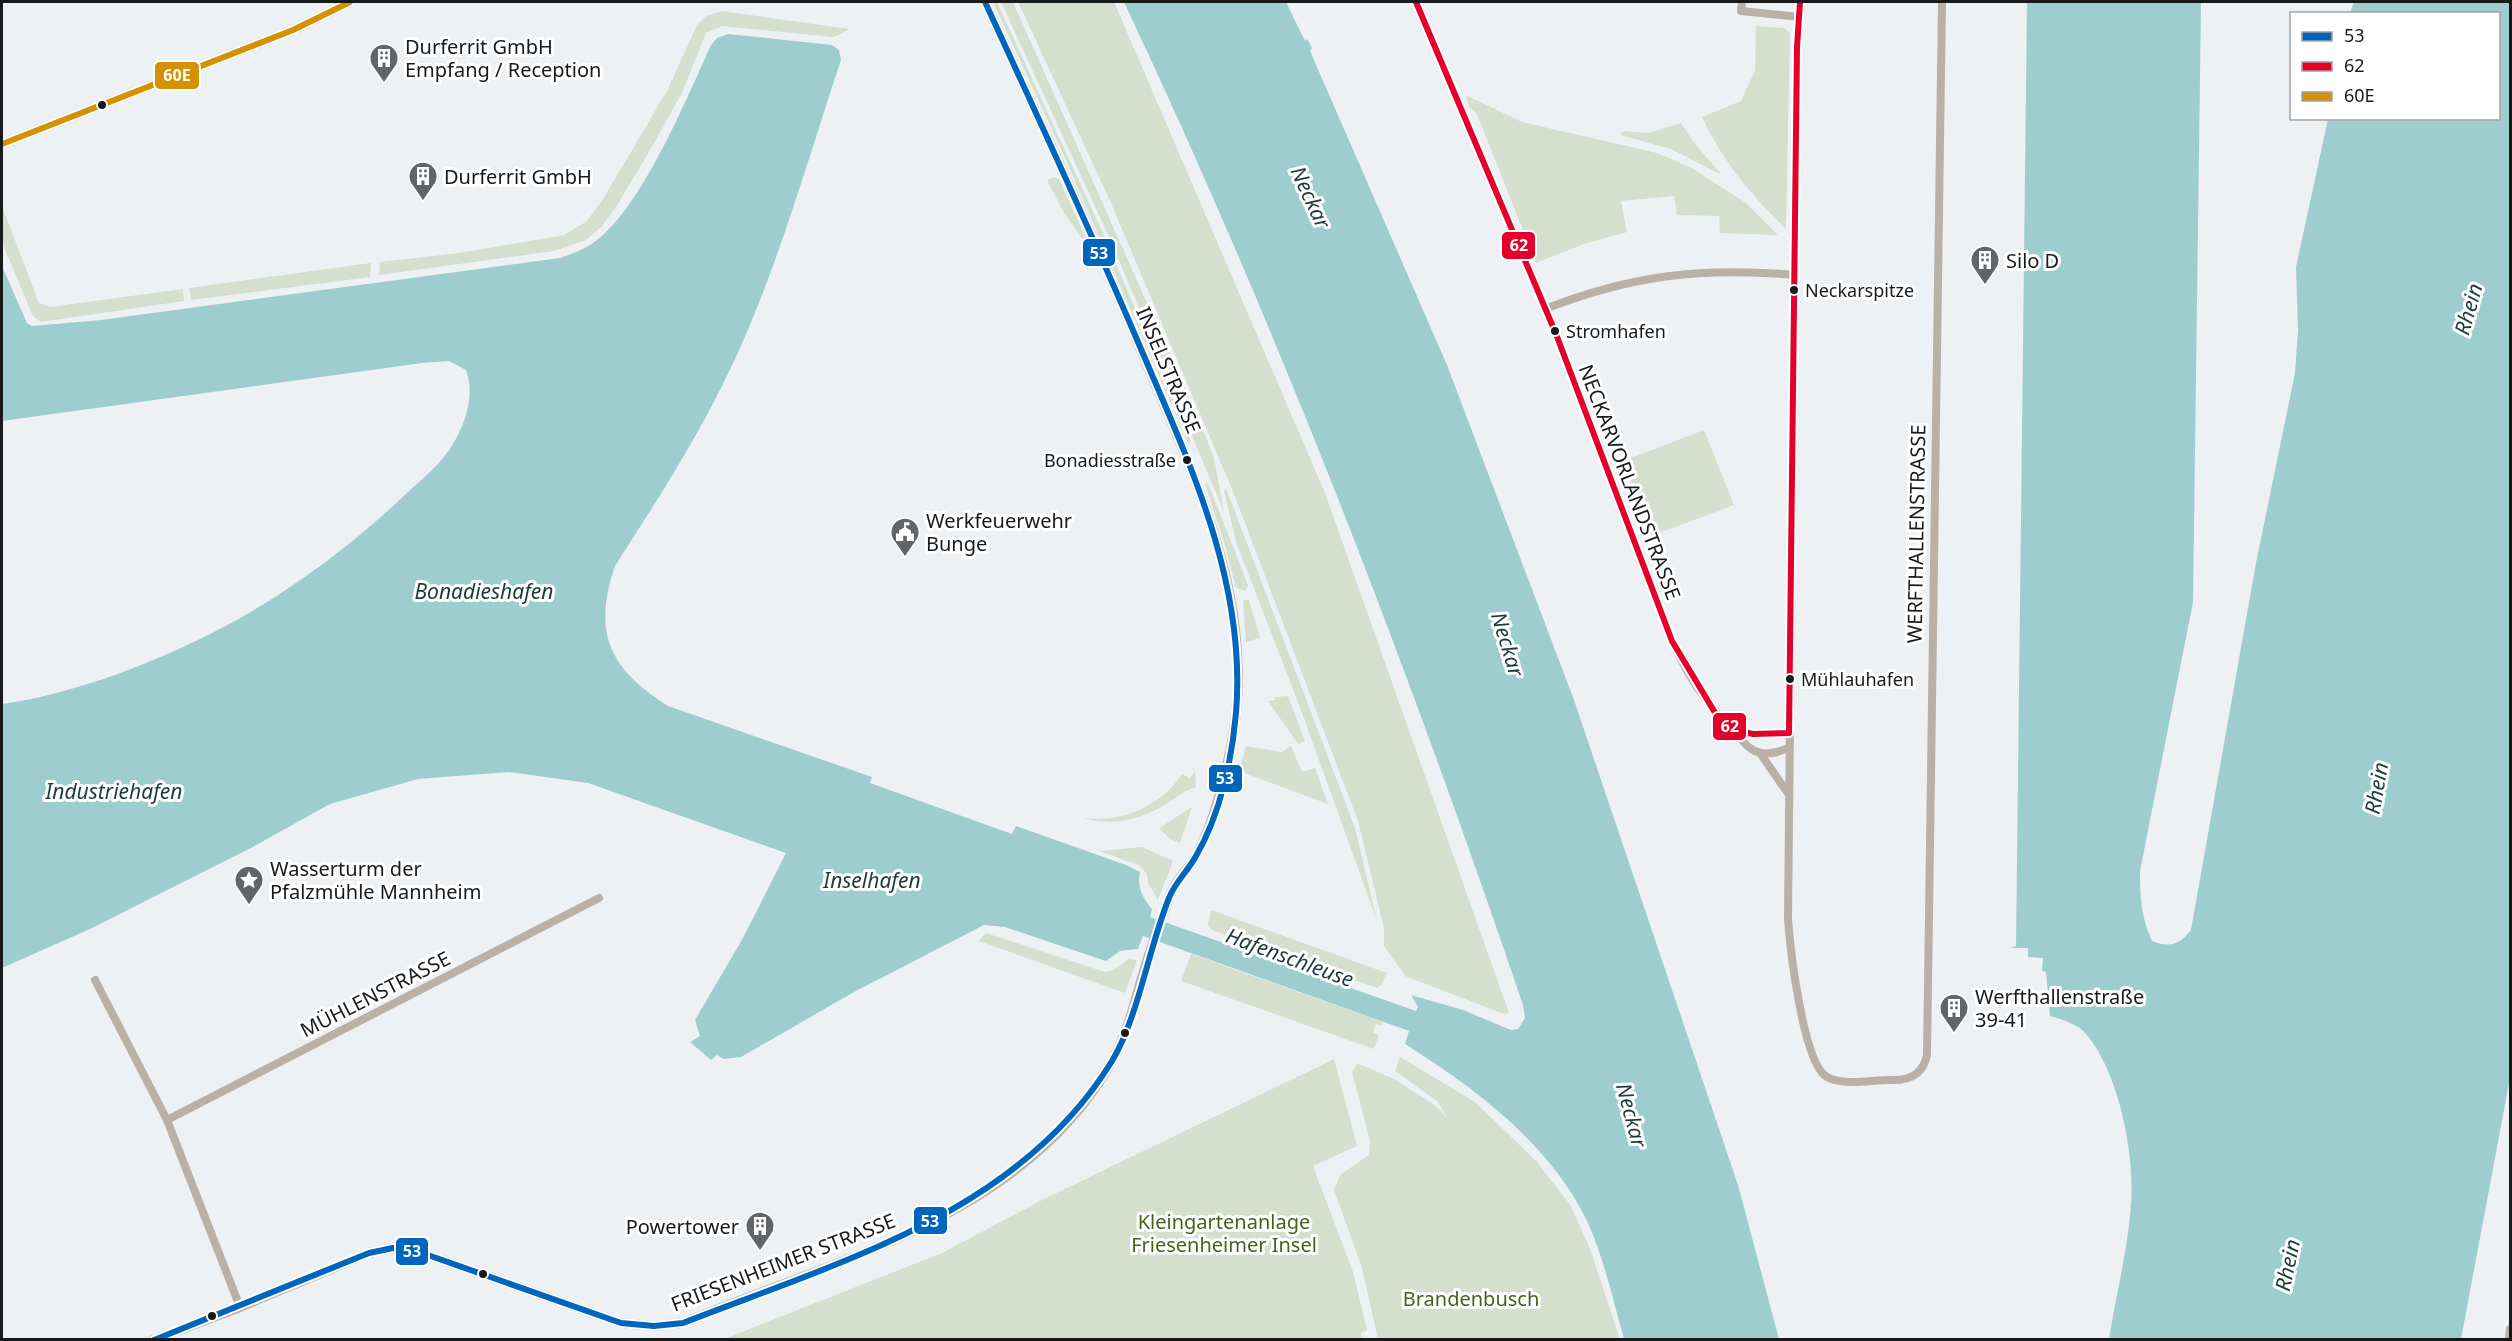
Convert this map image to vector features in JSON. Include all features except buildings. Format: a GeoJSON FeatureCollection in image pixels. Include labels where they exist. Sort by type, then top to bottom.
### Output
{"type":"FeatureCollection","features":[{"type":"Feature","properties":{"kind":"street"},"geometry":{"type":"LineString","coordinates":[[2,144],[293,30],[350,2]]}},
{"type":"Feature","properties":{"kind":"street","name":"INSELSTRASSE"},"geometry":{"type":"LineString","coordinates":[[985,2],[1099,250],[1196,481],[1226,568],[1232,598],[1238,684],[1228,760],[1199,850],[1175,884],[1144,971]]}},
{"type":"Feature","properties":{"kind":"street","name":"NECKARVORLANDSTRASSE"},"geometry":{"type":"LineString","coordinates":[[1416,2],[1545,309],[1672,640],[1698,689],[1717,716],[1734,730],[1743,743],[1760,753],[1788,793]]}},
{"type":"Feature","properties":{"kind":"street"},"geometry":{"type":"LineString","coordinates":[[1742,2],[1742,11],[1799,17]]}},
{"type":"Feature","properties":{"kind":"street"},"geometry":{"type":"LineString","coordinates":[[1788,793],[1797,47],[1800,2]]}},
{"type":"Feature","properties":{"kind":"street","name":"WERFTHALLENSTRASSE"},"geometry":{"type":"LineString","coordinates":[[1788,793],[1788,919],[1792,965],[1801,1011],[1819,1068],[1825,1076],[1833,1079],[1905,1080],[1915,1075],[1923,1066],[1927,1055],[1942,2]]}},
{"type":"Feature","properties":{"kind":"street"},"geometry":{"type":"LineString","coordinates":[[1545,309],[1614,284],[1669,274],[1739,272],[1795,275]]}},
{"type":"Feature","properties":{"kind":"street"},"geometry":{"type":"LineString","coordinates":[[1734,730],[1753,734],[1789,733]]}},
{"type":"Feature","properties":{"kind":"street"},"geometry":{"type":"LineString","coordinates":[[1760,753],[1777,752],[1789,748]]}},
{"type":"Feature","properties":{"kind":"street","name":"MÜHLENSTRASSE"},"geometry":{"type":"LineString","coordinates":[[167,1120],[599,898]]}},
{"type":"Feature","properties":{"kind":"street","name":"FRIESENHEIMER STRASSE"},"geometry":{"type":"LineString","coordinates":[[153,1340],[240,1307],[369,1253],[393,1248],[425,1254],[621,1323],[654,1326],[683,1323],[953,1212],[1022,1166],[1073,1116],[1111,1064],[1132,1017],[1144,971]]}},
{"type":"Feature","properties":{"kind":"street"},"geometry":{"type":"LineString","coordinates":[[95,980],[167,1120],[240,1307]]}},
{"type":"Feature","properties":{"kind":"street"},"geometry":{"type":"LineString","coordinates":[[2509,1340],[2511,1329]]}},
{"type":"Feature","properties":{"kind":"green space"},"geometry":{"type":"Polygon","coordinates":[[[993,2],[997,2],[1107,242],[1191,442],[1188,443],[1066,160],[993,2]]]}},
{"type":"Feature","properties":{"kind":"green space"},"geometry":{"type":"Polygon","coordinates":[[[1001,2],[1013,2],[1201,424],[1214,458],[1224,512],[1110,239],[1001,2]]]}},
{"type":"Feature","properties":{"kind":"green space"},"geometry":{"type":"Polygon","coordinates":[[[1018,2],[1114,2],[1325,493],[1509,1013],[1504,1014],[1405,976],[1384,946],[1384,928],[1358,821],[1234,494],[1111,203],[1018,2]]]}},
{"type":"Feature","properties":{"kind":"green space"},"geometry":{"type":"Polygon","coordinates":[[[722,11],[849,29],[834,37],[722,26],[706,33],[682,93],[653,145],[616,207],[602,226],[586,240],[554,251],[379,275],[380,262],[460,253],[564,235],[587,221],[603,199],[667,91],[697,25],[706,16],[722,11]]]}},
{"type":"Feature","properties":{"kind":"green space"},"geometry":{"type":"Polygon","coordinates":[[[1756,26],[1784,28],[1790,33],[1786,229],[1739,177],[1719,149],[1702,117],[1741,101],[1755,71],[1756,26]]]}},
{"type":"Feature","properties":{"kind":"green space"},"geometry":{"type":"Polygon","coordinates":[[[1466,95],[1522,122],[1657,153],[1692,168],[1746,203],[1778,235],[1720,233],[1719,216],[1677,215],[1674,196],[1621,201],[1627,232],[1584,244],[1536,263],[1477,114],[1469,107],[1466,95]]]}},
{"type":"Feature","properties":{"kind":"green space"},"geometry":{"type":"Polygon","coordinates":[[[1681,123],[1695,144],[1722,175],[1671,149],[1620,135],[1624,131],[1648,133],[1681,123]]]}},
{"type":"Feature","properties":{"kind":"green space"},"geometry":{"type":"Polygon","coordinates":[[[1054,177],[1059,179],[1087,240],[1086,244],[1064,213],[1047,180],[1054,177]]]}},
{"type":"Feature","properties":{"kind":"green space"},"geometry":{"type":"Polygon","coordinates":[[[2,206],[39,303],[50,307],[183,289],[184,301],[41,322],[33,316],[2,242],[2,206]]]}},
{"type":"Feature","properties":{"kind":"green space"},"geometry":{"type":"Polygon","coordinates":[[[371,263],[370,277],[191,300],[189,288],[371,263]]]}},
{"type":"Feature","properties":{"kind":"green space"},"geometry":{"type":"Polygon","coordinates":[[[1704,430],[1734,505],[1651,536],[1623,461],[1704,430]]]}},
{"type":"Feature","properties":{"kind":"green space"},"geometry":{"type":"Polygon","coordinates":[[[1208,483],[1248,585],[1246,591],[1236,588],[1205,484],[1208,483]]]}},
{"type":"Feature","properties":{"kind":"green space"},"geometry":{"type":"Polygon","coordinates":[[[1226,488],[1355,828],[1377,921],[1298,702],[1236,542],[1224,491],[1226,488]]]}},
{"type":"Feature","properties":{"kind":"green space"},"geometry":{"type":"Polygon","coordinates":[[[1243,600],[1249,600],[1260,638],[1246,642],[1243,600]]]}},
{"type":"Feature","properties":{"kind":"green space"},"geometry":{"type":"Polygon","coordinates":[[[1288,696],[1305,741],[1298,744],[1268,701],[1275,700],[1275,697],[1288,696]]]}},
{"type":"Feature","properties":{"kind":"green space"},"geometry":{"type":"Polygon","coordinates":[[[1246,746],[1282,752],[1291,746],[1302,772],[1315,768],[1328,804],[1239,771],[1246,746]]]}},
{"type":"Feature","properties":{"kind":"green space"},"geometry":{"type":"Polygon","coordinates":[[[1195,771],[1196,787],[1158,809],[1127,820],[1105,822],[1083,818],[1112,818],[1139,810],[1163,795],[1182,774],[1190,778],[1195,771]]]}},
{"type":"Feature","properties":{"kind":"green space"},"geometry":{"type":"Polygon","coordinates":[[[1192,807],[1180,843],[1170,839],[1159,828],[1192,807]]]}},
{"type":"Feature","properties":{"kind":"green space"},"geometry":{"type":"Polygon","coordinates":[[[1142,847],[1173,861],[1158,900],[1148,883],[1147,874],[1139,865],[1099,851],[1142,847]]]}},
{"type":"Feature","properties":{"kind":"green space"},"geometry":{"type":"Polygon","coordinates":[[[1211,910],[1387,973],[1377,988],[1212,930],[1208,925],[1211,910]]]}},
{"type":"Feature","properties":{"kind":"green space"},"geometry":{"type":"Polygon","coordinates":[[[986,933],[1105,972],[1114,970],[1128,959],[1137,960],[1125,993],[979,941],[986,933]]]}},
{"type":"Feature","properties":{"kind":"green space"},"geometry":{"type":"Polygon","coordinates":[[[1191,954],[1383,1022],[1382,1026],[1376,1024],[1373,1032],[1379,1035],[1374,1049],[1181,981],[1191,954]]]}},
{"type":"Feature","properties":{"kind":"green space","name":"Brandenbusch"},"geometry":{"type":"Polygon","coordinates":[[[1400,1057],[1475,1102],[1536,1161],[1571,1206],[1590,1249],[1620,1339],[1378,1339],[1362,1268],[1334,1190],[1340,1175],[1369,1155],[1370,1141],[1352,1072],[1357,1063],[1394,1079],[1436,1106],[1447,1118],[1438,1102],[1395,1071],[1400,1057]]]}},
{"type":"Feature","properties":{"kind":"green space","name":"Kleingartenanlage Friesenheimer Insel"},"geometry":{"type":"Polygon","coordinates":[[[1334,1059],[1357,1146],[1313,1166],[1353,1272],[1367,1330],[1361,1333],[1362,1339],[724,1339],[942,1253],[1042,1200],[1334,1059]]]}},
{"type":"Feature","properties":{"kind":"water"},"geometry":{"type":"Polygon","coordinates":[[[1124,2],[1286,2],[1305,41],[1307,39],[1312,48],[1310,51],[1447,365],[1574,700],[1738,1185],[1779,1339],[1624,1339],[1608,1279],[1587,1221],[1553,1167],[1532,1143],[1484,1099],[1405,1044],[1409,1031],[1143,936],[1138,949],[1120,951],[1106,961],[1005,927],[984,925],[854,992],[741,1057],[724,1059],[717,1055],[711,1060],[690,1042],[700,1036],[695,1020],[743,938],[786,853],[588,783],[509,772],[418,779],[330,804],[251,848],[90,929],[2,968],[2,704],[48,695],[118,674],[214,632],[273,598],[356,538],[443,458],[462,427],[468,408],[470,389],[466,370],[449,361],[2,421],[2,266],[27,323],[32,326],[101,320],[560,258],[591,244],[618,220],[634,198],[664,147],[711,45],[717,38],[728,34],[832,45],[839,50],[841,60],[782,242],[740,348],[697,432],[615,566],[605,611],[606,630],[611,648],[620,663],[632,678],[668,706],[872,777],[870,783],[1012,834],[1016,826],[1126,865],[1140,872],[1141,892],[1152,909],[1150,917],[1416,1011],[1418,1007],[1411,995],[1463,1010],[1511,1030],[1518,1029],[1525,1018],[1523,1005],[1433,750],[1338,498],[1235,248],[1124,2]]]}},
{"type":"Feature","properties":{"kind":"water","name":"Rhein"},"geometry":{"type":"Polygon","coordinates":[[[2027,2],[2201,2],[2193,602],[2140,871],[2142,907],[2148,932],[2152,941],[2169,945],[2178,942],[2191,930],[2256,563],[2295,373],[2298,330],[2296,267],[2328,120],[2500,120],[2500,12],[2350,12],[2354,2],[2510,2],[2510,1078],[2461,1339],[2109,1339],[2125,1255],[2131,1204],[2130,1162],[2122,1115],[2108,1070],[2098,1050],[2086,1034],[2075,1025],[2050,1016],[2046,972],[2042,971],[2043,958],[2028,957],[2028,948],[2010,948],[2016,946],[2027,2]]]}},
{"type":"Feature","properties":{"kind":"transit line","name":"60E"},"geometry":{"type":"LineString","coordinates":[[2,144],[293,30],[350,2]]}},
{"type":"Feature","properties":{"kind":"transit line","name":"53"},"geometry":{"type":"LineString","coordinates":[[154,1340],[369,1253],[393,1248],[425,1254],[621,1323],[654,1326],[683,1323],[863,1253],[921,1226],[977,1195],[1028,1157],[1073,1113],[1112,1061],[1129,1024],[1169,898],[1204,840],[1224,787],[1236,713],[1237,664],[1232,616],[1223,569],[1210,522],[1176,431],[1101,256],[985,2]]}},
{"type":"Feature","properties":{"kind":"transit line","name":"62"},"geometry":{"type":"LineString","coordinates":[[1416,2],[1556,334],[1672,641],[1717,716],[1734,730],[1753,734],[1789,733],[1797,47],[1800,2]]}},
{"type":"Feature","properties":{"kind":"place","name":"Durferrit GmbH Empfang / Reception"},"geometry":{"type":"Point","coordinates":[384,84]}},
{"type":"Feature","properties":{"kind":"place","name":"Durferrit GmbH"},"geometry":{"type":"Point","coordinates":[423,202]}},
{"type":"Feature","properties":{"kind":"place","name":"Silo D"},"geometry":{"type":"Point","coordinates":[1985,286]}},
{"type":"Feature","properties":{"kind":"place","name":"Neckarspitze"},"geometry":{"type":"Point","coordinates":[1794,290]}},
{"type":"Feature","properties":{"kind":"place","name":"Stromhafen"},"geometry":{"type":"Point","coordinates":[1555,331]}},
{"type":"Feature","properties":{"kind":"place","name":"Bonadiesstraße"},"geometry":{"type":"Point","coordinates":[1187,460]}},
{"type":"Feature","properties":{"kind":"place","name":"Werkfeuerwehr Bunge"},"geometry":{"type":"Point","coordinates":[905,558]}},
{"type":"Feature","properties":{"kind":"place","name":"Mühlauhafen"},"geometry":{"type":"Point","coordinates":[1790,679]}},
{"type":"Feature","properties":{"kind":"place","name":"Wasserturm der Pfalzmühle Mannheim"},"geometry":{"type":"Point","coordinates":[249,906]}},
{"type":"Feature","properties":{"kind":"place","name":"Werfthallenstraße 39-41"},"geometry":{"type":"Point","coordinates":[1954,1034]}},
{"type":"Feature","properties":{"kind":"place","name":"Powertower"},"geometry":{"type":"Point","coordinates":[760,1252]}},
{"type":"Feature","properties":{"kind":"water label","name":"Neckar"},"geometry":{"type":"Point","coordinates":[1311,197]}},
{"type":"Feature","properties":{"kind":"water label","name":"Bonadieshafen"},"geometry":{"type":"Point","coordinates":[484,591]}},
{"type":"Feature","properties":{"kind":"water label","name":"Neckar"},"geometry":{"type":"Point","coordinates":[1508,644]}},
{"type":"Feature","properties":{"kind":"water label","name":"Industriehafen"},"geometry":{"type":"Point","coordinates":[114,791]}},
{"type":"Feature","properties":{"kind":"water label","name":"Inselhafen"},"geometry":{"type":"Point","coordinates":[872,880]}},
{"type":"Feature","properties":{"kind":"water label","name":"Hafenschleuse"},"geometry":{"type":"Point","coordinates":[1290,957]}},
{"type":"Feature","properties":{"kind":"water label","name":"Neckar"},"geometry":{"type":"Point","coordinates":[1632,1115]}}]}
